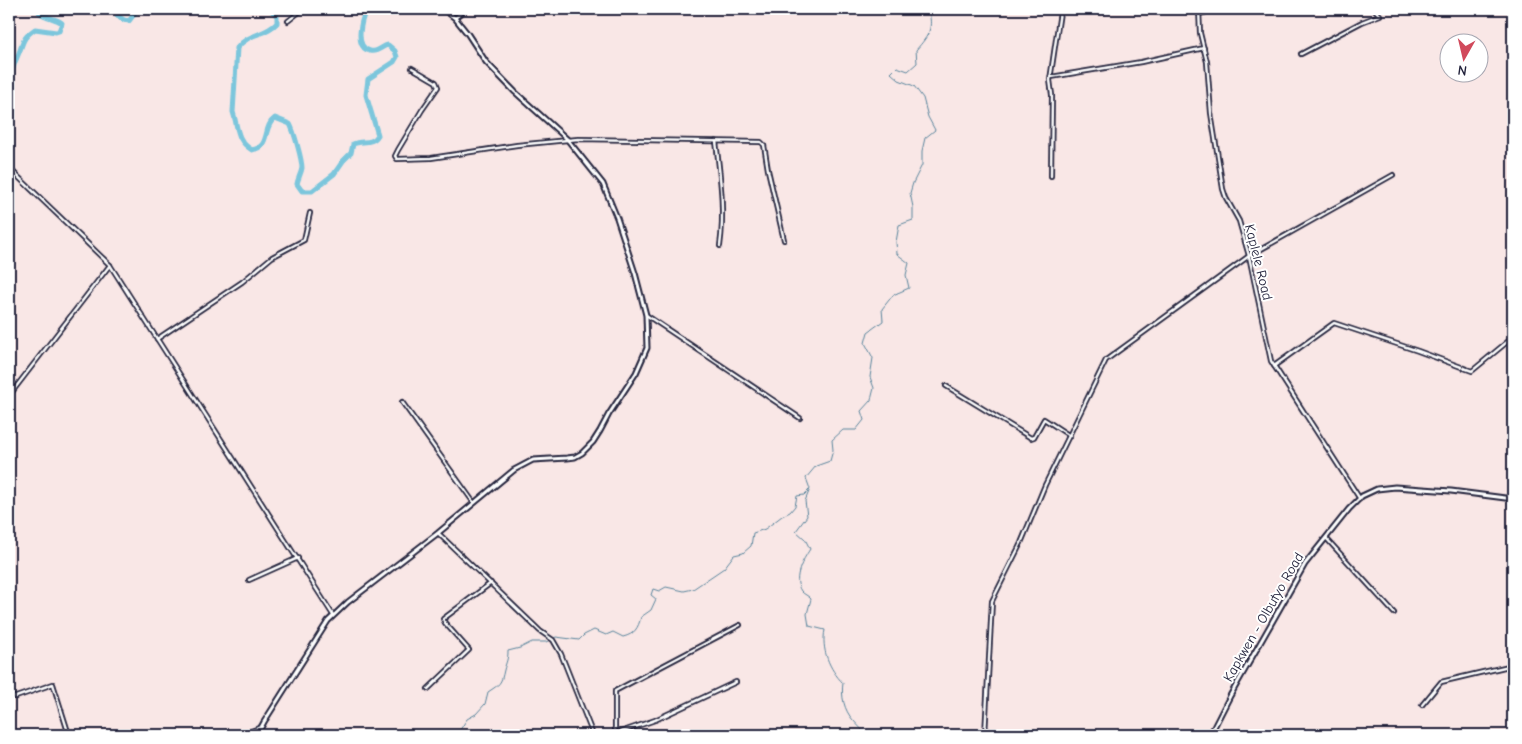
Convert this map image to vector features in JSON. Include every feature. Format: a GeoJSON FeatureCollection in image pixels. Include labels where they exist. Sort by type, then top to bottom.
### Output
{"type":"FeatureCollection","features":[{"type":"Feature","properties":{"kind":"street"},"geometry":{"type":"LineString","coordinates":[[288,21],[303,9]]}},
{"type":"Feature","properties":{"kind":"street"},"geometry":{"type":"LineString","coordinates":[[257,735],[333,615],[523,465],[542,458],[575,457],[582,453],[593,442],[636,373],[645,354],[647,340],[646,315],[635,273],[606,189],[567,139],[495,73],[455,18],[443,9]]}},
{"type":"Feature","properties":{"kind":"street"},"geometry":{"type":"LineString","coordinates":[[455,18],[466,9]]}},
{"type":"Feature","properties":{"kind":"street","name":"Kaplele Road"},"geometry":{"type":"LineString","coordinates":[[1199,9],[1200,33],[1207,62],[1211,113],[1222,189],[1239,221],[1249,256],[1268,350],[1274,366],[1360,499]]}},
{"type":"Feature","properties":{"kind":"street"},"geometry":{"type":"LineString","coordinates":[[1199,14],[1218,9]]}},
{"type":"Feature","properties":{"kind":"street"},"geometry":{"type":"LineString","coordinates":[[1301,54],[1362,22],[1380,15],[1374,9]]}},
{"type":"Feature","properties":{"kind":"street"},"geometry":{"type":"LineString","coordinates":[[1051,176],[1050,77],[1060,12]]}},
{"type":"Feature","properties":{"kind":"street"},"geometry":{"type":"LineString","coordinates":[[1050,77],[1140,62],[1204,48]]}},
{"type":"Feature","properties":{"kind":"street"},"geometry":{"type":"LineString","coordinates":[[412,68],[436,82],[439,86],[398,150],[395,156],[397,159],[431,158],[567,139],[763,142],[784,240]]}},
{"type":"Feature","properties":{"kind":"street"},"geometry":{"type":"LineString","coordinates":[[716,141],[723,205],[720,246]]}},
{"type":"Feature","properties":{"kind":"street"},"geometry":{"type":"LineString","coordinates":[[9,168],[110,265],[333,615]]}},
{"type":"Feature","properties":{"kind":"street"},"geometry":{"type":"LineString","coordinates":[[986,735],[992,601],[1021,542],[1041,494],[1107,359],[1249,256],[1393,175]]}},
{"type":"Feature","properties":{"kind":"street"},"geometry":{"type":"LineString","coordinates":[[158,339],[242,282],[272,257],[304,240],[310,213]]}},
{"type":"Feature","properties":{"kind":"street"},"geometry":{"type":"LineString","coordinates":[[9,396],[110,265]]}},
{"type":"Feature","properties":{"kind":"street"},"geometry":{"type":"LineString","coordinates":[[646,315],[800,418]]}},
{"type":"Feature","properties":{"kind":"street"},"geometry":{"type":"LineString","coordinates":[[1274,366],[1334,323],[1472,371],[1512,338]]}},
{"type":"Feature","properties":{"kind":"street"},"geometry":{"type":"LineString","coordinates":[[946,386],[1031,438],[1034,437],[1044,419],[1070,436]]}},
{"type":"Feature","properties":{"kind":"street"},"geometry":{"type":"LineString","coordinates":[[402,402],[474,504]]}},
{"type":"Feature","properties":{"kind":"street","name":"Kapkwen - Olbutyo Road"},"geometry":{"type":"LineString","coordinates":[[1210,735],[1296,578],[1326,537],[1349,509],[1360,499],[1370,492],[1389,487],[1451,490],[1513,499]]}},
{"type":"Feature","properties":{"kind":"street"},"geometry":{"type":"LineString","coordinates":[[438,533],[540,632],[553,640],[562,654],[593,735]]}},
{"type":"Feature","properties":{"kind":"street"},"geometry":{"type":"LineString","coordinates":[[1326,537],[1394,613]]}},
{"type":"Feature","properties":{"kind":"street"},"geometry":{"type":"LineString","coordinates":[[250,580],[298,558]]}},
{"type":"Feature","properties":{"kind":"street"},"geometry":{"type":"LineString","coordinates":[[428,689],[468,651],[443,619],[491,584]]}},
{"type":"Feature","properties":{"kind":"street"},"geometry":{"type":"LineString","coordinates":[[736,682],[655,720],[613,735],[615,691],[740,625]]}},
{"type":"Feature","properties":{"kind":"street"},"geometry":{"type":"LineString","coordinates":[[1422,705],[1441,682],[1513,665]]}},
{"type":"Feature","properties":{"kind":"street"},"geometry":{"type":"LineString","coordinates":[[9,697],[16,697],[52,683],[69,735]]}},
{"type":"Feature","properties":{"kind":"street"},"geometry":{"type":"LineString","coordinates":[[242,735],[261,727]]}},
{"type":"Feature","properties":{"kind":"waterway"},"geometry":{"type":"LineString","coordinates":[[9,86],[13,66],[27,35],[35,29],[59,31],[62,23],[39,12],[42,9]]}},
{"type":"Feature","properties":{"kind":"waterway"},"geometry":{"type":"LineString","coordinates":[[115,9],[117,10],[117,15],[129,21],[135,13],[135,9]]}},
{"type":"Feature","properties":{"kind":"waterway"},"geometry":{"type":"LineString","coordinates":[[270,9],[277,16],[277,23],[241,43],[237,48],[233,112],[240,138],[252,150],[262,145],[269,126],[275,118],[290,124],[301,159],[302,168],[297,184],[302,191],[312,191],[334,174],[351,153],[353,144],[373,140],[378,135],[366,95],[368,79],[394,62],[397,57],[395,51],[388,45],[370,51],[362,44],[360,32],[366,9]]}},
{"type":"Feature","properties":{"kind":"waterway"},"geometry":{"type":"LineString","coordinates":[[866,735],[845,707],[842,693],[843,683],[830,665],[825,651],[825,630],[809,626],[807,614],[811,599],[801,591],[798,575],[804,558],[810,549],[805,539],[796,531],[807,516],[805,501],[810,489],[806,478],[816,466],[830,461],[833,450],[832,440],[843,430],[856,430],[864,420],[861,411],[871,400],[874,388],[870,377],[873,358],[865,343],[868,332],[883,321],[882,309],[893,295],[909,288],[906,275],[909,263],[897,254],[896,242],[899,225],[913,220],[910,193],[922,165],[922,151],[925,138],[935,130],[928,117],[923,98],[914,86],[899,80],[891,73],[897,67],[908,71],[917,63],[916,50],[929,31],[930,16],[928,9]]}},
{"type":"Feature","properties":{"kind":"waterway"},"geometry":{"type":"LineString","coordinates":[[1513,81],[1513,94]]}},
{"type":"Feature","properties":{"kind":"waterway"},"geometry":{"type":"LineString","coordinates":[[9,87],[13,99],[13,106],[9,117]]}},
{"type":"Feature","properties":{"kind":"waterway"},"geometry":{"type":"LineString","coordinates":[[453,735],[460,730],[467,719],[476,714],[485,704],[488,692],[499,683],[507,661],[508,651],[532,642],[546,642],[556,637],[579,640],[594,630],[606,635],[613,632],[623,637],[630,634],[637,627],[641,617],[651,610],[656,599],[651,595],[653,589],[659,591],[666,587],[684,591],[693,589],[724,568],[734,555],[743,553],[751,546],[753,533],[765,529],[790,512],[795,506],[797,496],[804,495],[809,490]]}}]}
